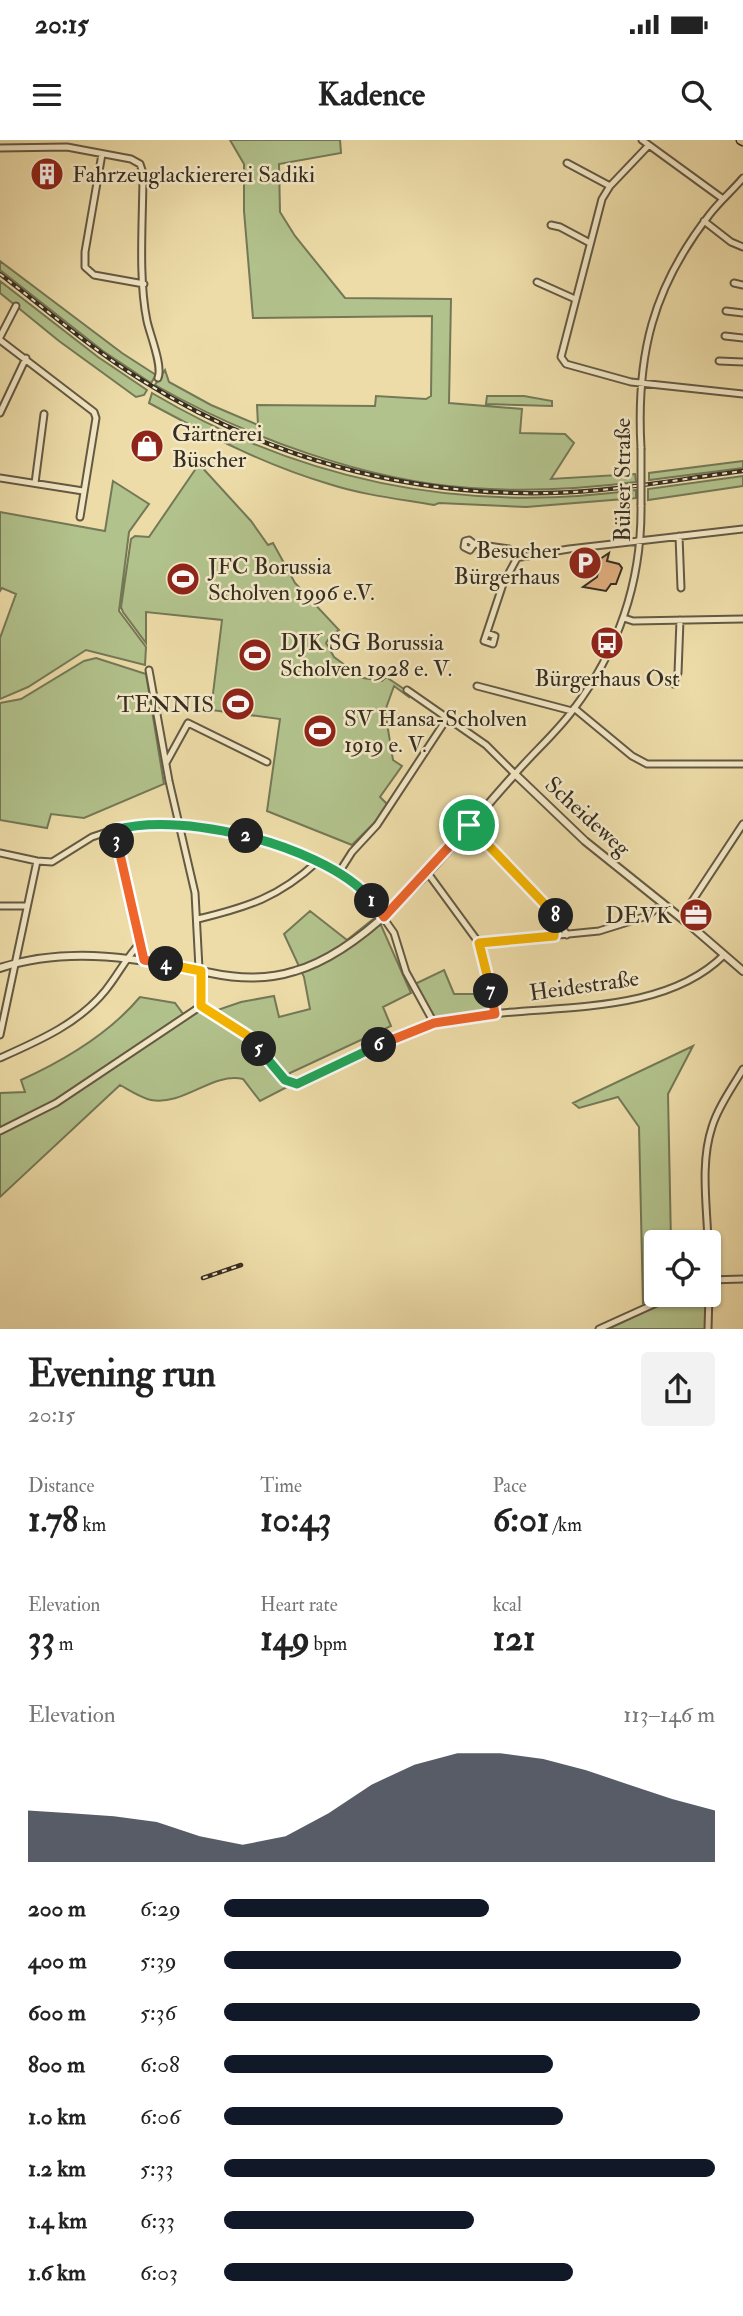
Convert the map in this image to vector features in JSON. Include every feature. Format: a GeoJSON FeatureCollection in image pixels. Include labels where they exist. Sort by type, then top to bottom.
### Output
{"type":"FeatureCollection","features":[{"type":"Feature","properties":{"kind":"street"},"geometry":{"type":"LineString","coordinates":[[642,140],[723,199]]}},
{"type":"Feature","properties":{"kind":"street"},"geometry":{"type":"LineString","coordinates":[[649,145],[610,186],[599,207],[561,357],[566,364],[608,378],[743,394]]}},
{"type":"Feature","properties":{"kind":"street"},"geometry":{"type":"LineString","coordinates":[[0,148],[67,147],[131,159],[142,168],[144,284],[147,321],[161,369],[158,378]]}},
{"type":"Feature","properties":{"kind":"street"},"geometry":{"type":"LineString","coordinates":[[102,154],[85,252],[85,267],[94,275],[144,284]]}},
{"type":"Feature","properties":{"kind":"street"},"geometry":{"type":"LineString","coordinates":[[567,163],[610,186]]}},
{"type":"Feature","properties":{"kind":"street","name":"Bülser Straße"},"geometry":{"type":"LineString","coordinates":[[515,774],[573,710],[602,665],[624,618],[636,578],[641,541],[640,383],[650,326],[682,254],[704,221],[743,178]]}},
{"type":"Feature","properties":{"kind":"street"},"geometry":{"type":"LineString","coordinates":[[704,221],[731,242],[743,247]]}},
{"type":"Feature","properties":{"kind":"street"},"geometry":{"type":"LineString","coordinates":[[551,225],[560,226],[590,243]]}},
{"type":"Feature","properties":{"kind":"street"},"geometry":{"type":"LineString","coordinates":[[537,282],[575,299]]}},
{"type":"Feature","properties":{"kind":"street"},"geometry":{"type":"LineString","coordinates":[[734,284],[743,285]]}},
{"type":"Feature","properties":{"kind":"street"},"geometry":{"type":"LineString","coordinates":[[16,306],[0,339],[94,412],[96,418],[80,517]]}},
{"type":"Feature","properties":{"kind":"street"},"geometry":{"type":"LineString","coordinates":[[726,311],[743,313]]}},
{"type":"Feature","properties":{"kind":"street"},"geometry":{"type":"LineString","coordinates":[[725,337],[743,338]]}},
{"type":"Feature","properties":{"kind":"street"},"geometry":{"type":"LineString","coordinates":[[0,413],[26,358]]}},
{"type":"Feature","properties":{"kind":"street"},"geometry":{"type":"LineString","coordinates":[[719,361],[743,362]]}},
{"type":"Feature","properties":{"kind":"street"},"geometry":{"type":"LineString","coordinates":[[35,483],[44,414]]}},
{"type":"Feature","properties":{"kind":"street"},"geometry":{"type":"LineString","coordinates":[[0,478],[83,491]]}},
{"type":"Feature","properties":{"kind":"street"},"geometry":{"type":"LineString","coordinates":[[517,558],[569,549],[743,529]]}},
{"type":"Feature","properties":{"kind":"street"},"geometry":{"type":"LineString","coordinates":[[679,536],[681,588]]}},
{"type":"Feature","properties":{"kind":"street"},"geometry":{"type":"LineString","coordinates":[[474,544],[509,549],[517,558]]}},
{"type":"Feature","properties":{"kind":"street"},"geometry":{"type":"LineString","coordinates":[[487,633],[503,584],[517,558]]}},
{"type":"Feature","properties":{"kind":"street"},"geometry":{"type":"LineString","coordinates":[[624,618],[634,621],[743,619]]}},
{"type":"Feature","properties":{"kind":"street"},"geometry":{"type":"LineString","coordinates":[[673,684],[678,673],[680,621]]}},
{"type":"Feature","properties":{"kind":"street"},"geometry":{"type":"LineString","coordinates":[[0,1131],[56,1103],[201,1006],[198,919],[149,670]]}},
{"type":"Feature","properties":{"kind":"street"},"geometry":{"type":"LineString","coordinates":[[477,686],[573,710],[632,756],[647,764],[743,764]]}},
{"type":"Feature","properties":{"kind":"street","name":"Scheideweg"},"geometry":{"type":"LineString","coordinates":[[407,691],[448,717],[497,754],[584,841],[743,971]]}},
{"type":"Feature","properties":{"kind":"street"},"geometry":{"type":"LineString","coordinates":[[338,874],[352,852],[382,818],[448,717]]}},
{"type":"Feature","properties":{"kind":"street"},"geometry":{"type":"LineString","coordinates":[[166,763],[188,723],[267,762]]}},
{"type":"Feature","properties":{"kind":"street"},"geometry":{"type":"LineString","coordinates":[[0,968],[64,956],[126,957],[244,978],[297,971],[328,956],[384,917],[515,774]]}},
{"type":"Feature","properties":{"kind":"street"},"geometry":{"type":"LineString","coordinates":[[681,918],[739,837],[743,824]]}},
{"type":"Feature","properties":{"kind":"street"},"geometry":{"type":"LineString","coordinates":[[469,825],[556,915],[567,935]]}},
{"type":"Feature","properties":{"kind":"street"},"geometry":{"type":"LineString","coordinates":[[0,853],[52,862],[92,837],[114,830],[140,826],[181,826],[258,839],[317,862],[366,893],[384,917],[394,933],[406,972],[434,1023]]}},
{"type":"Feature","properties":{"kind":"street"},"geometry":{"type":"LineString","coordinates":[[114,830],[144,960]]}},
{"type":"Feature","properties":{"kind":"street"},"geometry":{"type":"LineString","coordinates":[[0,1035],[37,861]]}},
{"type":"Feature","properties":{"kind":"street"},"geometry":{"type":"LineString","coordinates":[[198,919],[244,906],[285,890],[317,862]]}},
{"type":"Feature","properties":{"kind":"street"},"geometry":{"type":"LineString","coordinates":[[427,873],[479,943],[495,1014]]}},
{"type":"Feature","properties":{"kind":"street"},"geometry":{"type":"LineString","coordinates":[[0,906],[26,906]]}},
{"type":"Feature","properties":{"kind":"street"},"geometry":{"type":"LineString","coordinates":[[479,943],[599,931],[647,916],[657,908]]}},
{"type":"Feature","properties":{"kind":"street"},"geometry":{"type":"LineString","coordinates":[[554,936],[556,915]]}},
{"type":"Feature","properties":{"kind":"street"},"geometry":{"type":"LineString","coordinates":[[0,1058],[52,1034],[89,1008],[104,992],[126,957],[140,943]]}},
{"type":"Feature","properties":{"kind":"street","name":"Heidestraße"},"geometry":{"type":"LineString","coordinates":[[201,1006],[248,1036],[285,1080],[297,1084],[394,1038],[434,1023],[624,1001],[680,984],[702,973],[724,955]]}},
{"type":"Feature","properties":{"kind":"street"},"geometry":{"type":"LineString","coordinates":[[708,1230],[708,1139],[720,1107],[743,1069]]}},
{"type":"Feature","properties":{"kind":"street"},"geometry":{"type":"LineString","coordinates":[[721,1280],[743,1279]]}},
{"type":"Feature","properties":{"kind":"street"},"geometry":{"type":"LineString","coordinates":[[599,1329],[648,1307]]}},
{"type":"Feature","properties":{"kind":"street"},"geometry":{"type":"LineString","coordinates":[[708,1329],[709,1307]]}},
{"type":"Feature","properties":{"kind":"green space"},"geometry":{"type":"Polygon","coordinates":[[[230,140],[340,140],[341,153],[279,164],[280,212],[295,236],[345,298],[451,299],[449,403],[522,409],[520,433],[565,434],[574,443],[551,479],[635,474],[636,482],[512,490],[431,484],[390,476],[349,466],[267,439],[155,385],[165,370],[169,382],[211,405],[258,425],[257,405],[375,406],[376,396],[426,399],[431,396],[432,316],[253,318],[244,211],[244,164],[230,140]]]}},
{"type":"Feature","properties":{"kind":"green space"},"geometry":{"type":"Polygon","coordinates":[[[0,261],[122,353],[156,375],[151,383],[103,351],[0,270],[0,261]]]}},
{"type":"Feature","properties":{"kind":"green space"},"geometry":{"type":"Polygon","coordinates":[[[0,281],[98,357],[147,390],[144,395],[136,397],[59,341],[0,293],[0,281]]]}},
{"type":"Feature","properties":{"kind":"green space"},"geometry":{"type":"Polygon","coordinates":[[[152,393],[209,424],[267,449],[325,469],[385,484],[446,493],[508,497],[572,496],[636,490],[636,498],[526,507],[439,503],[434,505],[355,491],[281,468],[193,427],[149,403],[152,393]]]}},
{"type":"Feature","properties":{"kind":"green space"},"geometry":{"type":"Polygon","coordinates":[[[487,396],[524,396],[552,401],[552,406],[486,404],[487,396]]]}},
{"type":"Feature","properties":{"kind":"green space"},"geometry":{"type":"Polygon","coordinates":[[[743,461],[743,468],[649,480],[649,473],[743,461]]]}},
{"type":"Feature","properties":{"kind":"green space"},"geometry":{"type":"Polygon","coordinates":[[[199,464],[251,521],[268,545],[273,543],[295,583],[339,630],[331,635],[326,643],[334,657],[349,668],[351,676],[382,681],[386,677],[410,693],[409,697],[394,686],[385,711],[393,760],[402,766],[380,797],[387,804],[377,820],[352,845],[267,811],[280,719],[211,710],[222,620],[146,612],[146,643],[123,612],[121,607],[131,539],[135,536],[149,537],[199,464]]]}},
{"type":"Feature","properties":{"kind":"green space"},"geometry":{"type":"Polygon","coordinates":[[[743,476],[743,486],[648,500],[648,489],[743,476]]]}},
{"type":"Feature","properties":{"kind":"green space"},"geometry":{"type":"Polygon","coordinates":[[[113,481],[149,504],[129,532],[119,611],[146,647],[145,665],[86,650],[28,687],[0,699],[0,638],[16,594],[2,588],[0,591],[0,512],[105,531],[113,481]]]}},
{"type":"Feature","properties":{"kind":"green space"},"geometry":{"type":"Polygon","coordinates":[[[96,658],[146,674],[164,784],[84,818],[51,814],[47,828],[0,820],[0,703],[21,699],[84,661],[96,658]]]}},
{"type":"Feature","properties":{"kind":"green space"},"geometry":{"type":"Polygon","coordinates":[[[310,911],[347,940],[377,916],[411,993],[383,1007],[391,1026],[290,1073],[287,1087],[260,1101],[243,1079],[220,1080],[163,1101],[147,1099],[120,1085],[0,1197],[0,1093],[25,1092],[21,1080],[85,1045],[115,1023],[140,997],[175,1003],[184,1015],[195,1006],[205,1005],[215,1011],[241,1002],[274,996],[279,1017],[310,1009],[304,977],[284,934],[310,911]]]}},
{"type":"Feature","properties":{"kind":"green space"},"geometry":{"type":"Polygon","coordinates":[[[444,970],[454,994],[488,994],[490,1011],[436,1019],[415,984],[444,970]]]}},
{"type":"Feature","properties":{"kind":"green space"},"geometry":{"type":"Polygon","coordinates":[[[693,1046],[668,1094],[671,1230],[644,1230],[643,1303],[639,1127],[618,1097],[579,1108],[573,1103],[693,1046]]]}},
{"type":"Feature","properties":{"kind":"green space"},"geometry":{"type":"Polygon","coordinates":[[[655,1307],[706,1307],[706,1329],[608,1329],[655,1307]]]}},
{"type":"Feature","properties":{"kind":"building","name":"Fahrzeuglackiererei Sadiki"},"geometry":{"type":"Polygon","coordinates":[[[42,161],[53,161],[53,187],[42,187],[42,161]]]}},
{"type":"Feature","properties":{"kind":"building"},"geometry":{"type":"Polygon","coordinates":[[[609,553],[607,561],[619,564],[622,568],[616,584],[611,584],[606,591],[583,587],[597,577],[600,559],[609,553]]]}},
{"type":"Feature","properties":{"kind":"railway"},"geometry":{"type":"LineString","coordinates":[[0,274],[104,354],[187,406],[284,450],[335,466],[387,479],[440,487],[548,493],[621,488],[743,471]]}},
{"type":"Feature","properties":{"kind":"railway"},"geometry":{"type":"LineString","coordinates":[[203,1278],[241,1265]]}},
{"type":"Feature","properties":{"kind":"place","name":"Fahrzeuglackiererei Sadiki"},"geometry":{"type":"Point","coordinates":[47,174]}},
{"type":"Feature","properties":{"kind":"place","name":"Gärtnerei Büscher"},"geometry":{"type":"Point","coordinates":[147,446]}},
{"type":"Feature","properties":{"kind":"place","name":"Besucher Bürgerhaus"},"geometry":{"type":"Point","coordinates":[585,563]}},
{"type":"Feature","properties":{"kind":"place","name":"JFC Borussia Scholven 1996 e.V."},"geometry":{"type":"Point","coordinates":[183,579]}},
{"type":"Feature","properties":{"kind":"place","name":"Bürgerhaus Ost"},"geometry":{"type":"Point","coordinates":[607,643]}},
{"type":"Feature","properties":{"kind":"place","name":"DJK SG Borussia Scholven 1928 e. V."},"geometry":{"type":"Point","coordinates":[255,655]}},
{"type":"Feature","properties":{"kind":"place","name":"TENNIS"},"geometry":{"type":"Point","coordinates":[238,704]}},
{"type":"Feature","properties":{"kind":"place","name":"SV Hansa-Scholven 1919 e. V."},"geometry":{"type":"Point","coordinates":[320,731]}},
{"type":"Feature","properties":{"kind":"place","name":"DEVK"},"geometry":{"type":"Point","coordinates":[696,915]}},
{"type":"Feature","properties":{"kind":"route"},"geometry":{"type":"LineString","coordinates":[[469,825],[556,915],[554,936],[479,943],[495,1014],[434,1023],[394,1038],[297,1084],[290,1084],[285,1080],[248,1036],[201,1006],[201,971],[144,960],[114,830],[140,826],[198,827],[258,839],[317,862],[353,883],[366,893],[384,917],[469,825]]}}]}
